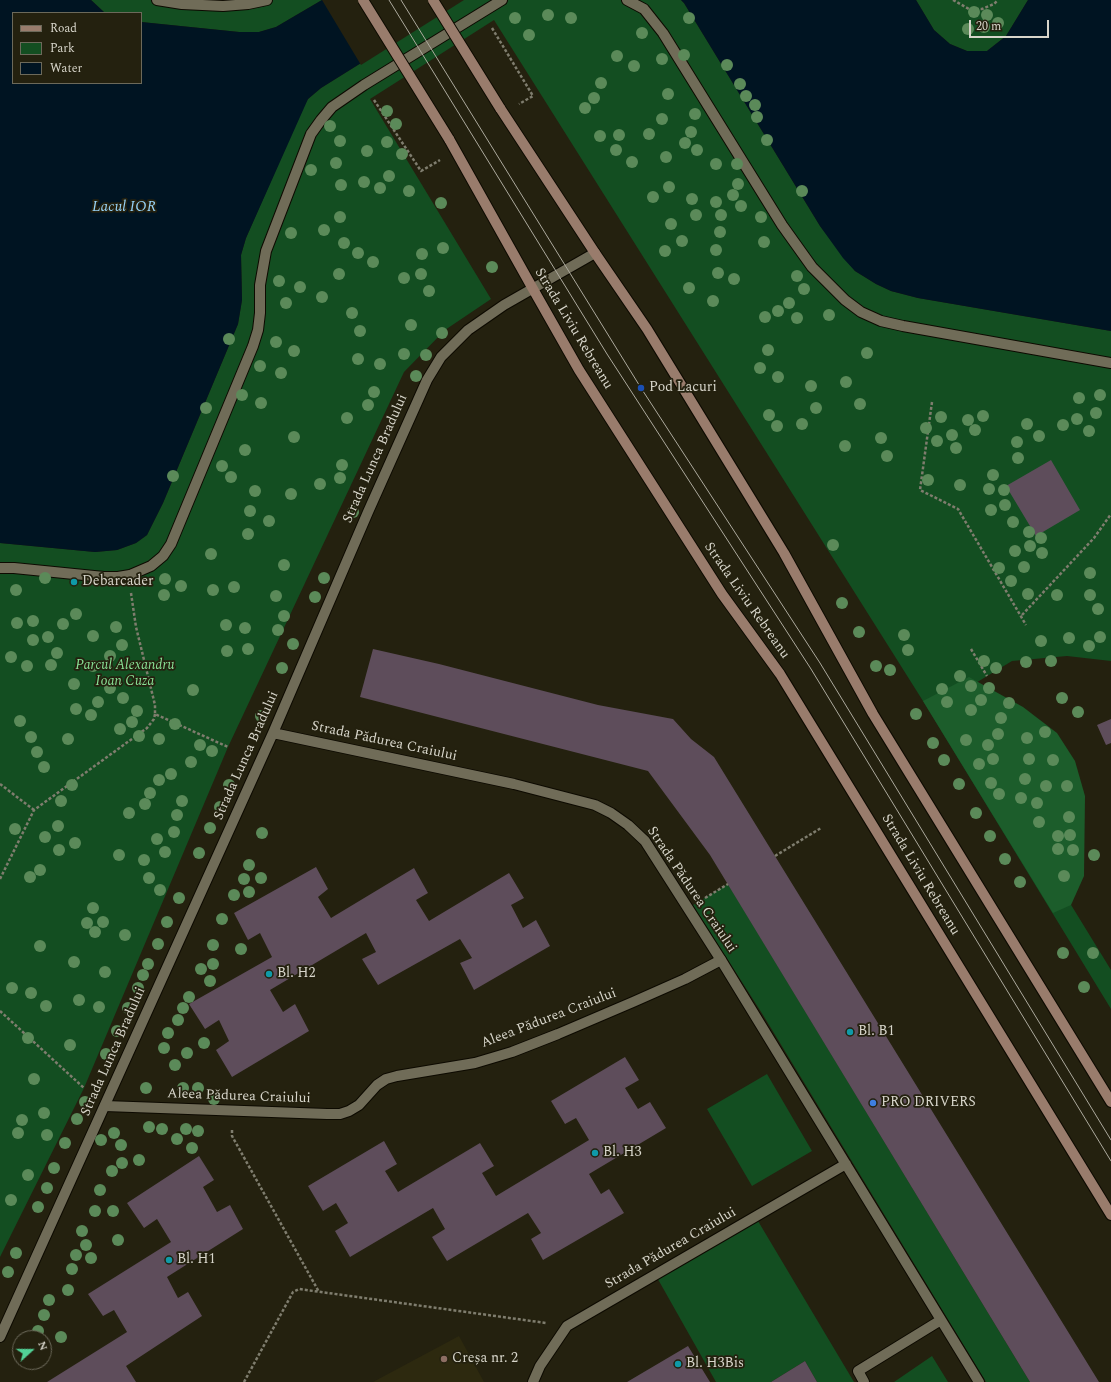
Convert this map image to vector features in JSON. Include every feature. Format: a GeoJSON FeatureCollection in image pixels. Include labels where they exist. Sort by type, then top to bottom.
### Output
{"type":"FeatureCollection","features":[{"type":"Feature","properties":{"kind":"main road","name":"Strada Liviu Rebreanu"},"geometry":{"type":"LineString","coordinates":[[363,0],[449,139],[579,370],[718,588],[780,674],[1111,1215]]}},
{"type":"Feature","properties":{"kind":"main road"},"geometry":{"type":"LineString","coordinates":[[433,0],[500,108],[595,253],[647,329],[784,552],[873,714],[1111,1102]]}},
{"type":"Feature","properties":{"kind":"street"},"geometry":{"type":"LineString","coordinates":[[157,0],[182,4],[223,6],[248,4],[267,0]]}},
{"type":"Feature","properties":{"kind":"street"},"geometry":{"type":"LineString","coordinates":[[0,568],[14,568],[104,577],[130,575],[151,566],[163,556],[171,544],[244,368],[258,330],[260,313],[260,285],[266,251],[311,134],[332,107],[364,85],[502,0]]}},
{"type":"Feature","properties":{"kind":"street"},"geometry":{"type":"LineString","coordinates":[[627,0],[644,9],[663,33],[782,225],[812,267],[844,300],[862,312],[881,321],[1111,363]]}},
{"type":"Feature","properties":{"kind":"street","name":"Strada Lunca Bradului"},"geometry":{"type":"LineString","coordinates":[[0,1337],[274,733],[426,380],[441,357],[468,330],[504,305],[595,253]]}},
{"type":"Feature","properties":{"kind":"street","name":"Strada Pădurea Craiului"},"geometry":{"type":"LineString","coordinates":[[274,733],[514,784],[595,805],[611,813],[628,825],[644,841],[721,960],[979,1382]]}},
{"type":"Feature","properties":{"kind":"street","name":"Aleea Pădurea Craiului"},"geometry":{"type":"LineString","coordinates":[[104,1106],[327,1114],[345,1112],[359,1104],[376,1085],[386,1079],[475,1063],[512,1052],[633,1002],[685,979],[721,960]]}},
{"type":"Feature","properties":{"kind":"street","name":"Strada Pădurea Craiului"},"geometry":{"type":"LineString","coordinates":[[533,1382],[540,1366],[567,1326],[846,1164]]}},
{"type":"Feature","properties":{"kind":"street"},"geometry":{"type":"LineString","coordinates":[[864,1382],[858,1372],[941,1320]]}},
{"type":"Feature","properties":{"kind":"path"},"geometry":{"type":"LineString","coordinates":[[953,0],[969,9],[982,9],[994,4],[998,0]]}},
{"type":"Feature","properties":{"kind":"path"},"geometry":{"type":"LineString","coordinates":[[482,12],[532,96]]}},
{"type":"Feature","properties":{"kind":"path"},"geometry":{"type":"LineString","coordinates":[[364,85],[421,171]]}},
{"type":"Feature","properties":{"kind":"path"},"geometry":{"type":"LineString","coordinates":[[932,402],[920,490],[958,509],[1022,615],[1026,625]]}},
{"type":"Feature","properties":{"kind":"path"},"geometry":{"type":"LineString","coordinates":[[1022,615],[1094,538],[1111,514]]}},
{"type":"Feature","properties":{"kind":"path"},"geometry":{"type":"LineString","coordinates":[[0,879],[34,810],[147,728],[154,719],[155,705],[133,614],[130,575]]}},
{"type":"Feature","properties":{"kind":"path"},"geometry":{"type":"LineString","coordinates":[[972,649],[987,676]]}},
{"type":"Feature","properties":{"kind":"path"},"geometry":{"type":"LineString","coordinates":[[155,714],[228,747]]}},
{"type":"Feature","properties":{"kind":"path"},"geometry":{"type":"LineString","coordinates":[[0,784],[34,810]]}},
{"type":"Feature","properties":{"kind":"path"},"geometry":{"type":"LineString","coordinates":[[775,856],[821,828]]}},
{"type":"Feature","properties":{"kind":"path"},"geometry":{"type":"LineString","coordinates":[[688,908],[728,884]]}},
{"type":"Feature","properties":{"kind":"path"},"geometry":{"type":"LineString","coordinates":[[0,1011],[84,1088]]}},
{"type":"Feature","properties":{"kind":"path"},"geometry":{"type":"LineString","coordinates":[[232,1111],[232,1136],[320,1292]]}},
{"type":"Feature","properties":{"kind":"path"},"geometry":{"type":"LineString","coordinates":[[244,1382],[293,1292],[299,1289],[567,1326]]}},
{"type":"Feature","properties":{"kind":"shaded area","name":"Creșa nr. 2"},"geometry":{"type":"Polygon","coordinates":[[[459,1336],[484,1382],[373,1382],[459,1336]]]}},
{"type":"Feature","properties":{"kind":"green space"},"geometry":{"type":"Polygon","coordinates":[[[91,0],[322,0],[276,27],[259,32],[239,32],[142,22],[142,12],[104,12],[91,0]]]}},
{"type":"Feature","properties":{"kind":"green space","name":"Parcul Alexandru Ioan Cuza"},"geometry":{"type":"Polygon","coordinates":[[[462,0],[681,0],[820,226],[855,271],[891,291],[918,298],[1111,331],[1111,661],[1067,656],[1012,661],[946,701],[1111,970],[1111,1009],[923,701],[494,20],[370,99],[491,299],[445,330],[404,372],[228,747],[84,1088],[0,1257],[0,543],[95,552],[117,550],[136,543],[147,535],[163,503],[238,324],[242,300],[241,255],[246,238],[304,105],[308,99],[321,88],[462,0]]]}},
{"type":"Feature","properties":{"kind":"green space"},"geometry":{"type":"Polygon","coordinates":[[[916,0],[1028,0],[1006,36],[987,51],[967,51],[950,44],[934,30],[916,0]]]}},
{"type":"Feature","properties":{"kind":"green space"},"geometry":{"type":"Polygon","coordinates":[[[969,677],[1023,707],[1057,733],[1075,761],[1085,796],[1084,876],[1071,905],[1053,913],[923,701],[969,677]]]}},
{"type":"Feature","properties":{"kind":"green space"},"geometry":{"type":"Polygon","coordinates":[[[728,884],[1030,1382],[986,1382],[763,1015],[693,905],[728,884]]]}},
{"type":"Feature","properties":{"kind":"green space"},"geometry":{"type":"Polygon","coordinates":[[[767,1074],[812,1151],[752,1186],[707,1109],[767,1074]]]}},
{"type":"Feature","properties":{"kind":"green space"},"geometry":{"type":"Polygon","coordinates":[[[755,1216],[854,1382],[817,1382],[805,1361],[771,1382],[716,1382],[655,1274],[755,1216]]]}},
{"type":"Feature","properties":{"kind":"green space"},"geometry":{"type":"Polygon","coordinates":[[[932,1356],[948,1382],[894,1382],[932,1356]]]}},
{"type":"Feature","properties":{"kind":"water","name":"Lacul IOR"},"geometry":{"type":"Polygon","coordinates":[[[0,0],[91,0],[104,12],[12,12],[12,84],[142,84],[142,22],[239,32],[259,32],[276,27],[322,0],[462,0],[321,88],[308,99],[246,238],[241,255],[242,300],[238,324],[163,503],[147,535],[136,543],[117,550],[95,552],[0,543],[0,0]]]}},
{"type":"Feature","properties":{"kind":"water"},"geometry":{"type":"Polygon","coordinates":[[[681,0],[916,0],[934,30],[950,44],[967,51],[987,51],[1006,36],[1028,0],[1111,0],[1111,331],[918,298],[891,291],[855,271],[843,258],[820,226],[681,0]]]}},
{"type":"Feature","properties":{"kind":"pier"},"geometry":{"type":"Polygon","coordinates":[[[322,0],[464,0],[361,65],[322,0]]]}},
{"type":"Feature","properties":{"kind":"building"},"geometry":{"type":"Polygon","coordinates":[[[1051,460],[1080,510],[1036,536],[1006,486],[1051,460]]]}},
{"type":"Feature","properties":{"kind":"building","name":"Bl. B1"},"geometry":{"type":"Polygon","coordinates":[[[373,649],[439,664],[598,705],[673,719],[691,739],[714,757],[1099,1382],[1030,1382],[710,855],[648,771],[360,697],[373,649]]]}},
{"type":"Feature","properties":{"kind":"building"},"geometry":{"type":"Polygon","coordinates":[[[1111,719],[1111,743],[1106,745],[1097,725],[1111,719]]]}},
{"type":"Feature","properties":{"kind":"building","name":"Bl. H2"},"geometry":{"type":"Polygon","coordinates":[[[316,867],[328,889],[318,897],[331,918],[414,868],[428,893],[416,900],[429,921],[509,873],[524,898],[511,905],[523,928],[536,920],[550,946],[474,990],[460,963],[472,958],[460,939],[378,985],[362,959],[376,952],[366,933],[270,990],[283,1012],[295,1004],[309,1031],[232,1077],[216,1050],[229,1041],[219,1020],[205,1029],[189,1004],[272,957],[260,933],[248,940],[234,913],[316,867]]]}},
{"type":"Feature","properties":{"kind":"building","name":"Bl. H3"},"geometry":{"type":"Polygon","coordinates":[[[625,1057],[639,1080],[625,1088],[638,1109],[650,1102],[666,1128],[589,1174],[601,1194],[609,1189],[624,1213],[543,1260],[531,1239],[541,1233],[528,1213],[447,1261],[432,1237],[445,1229],[433,1208],[350,1257],[335,1231],[348,1223],[336,1203],[323,1211],[308,1186],[384,1141],[397,1164],[385,1171],[398,1192],[480,1143],[494,1166],[482,1173],[496,1196],[589,1140],[576,1118],[565,1124],[551,1101],[625,1057]]]}},
{"type":"Feature","properties":{"kind":"building","name":"Bl. H1"},"geometry":{"type":"Polygon","coordinates":[[[199,1156],[214,1180],[203,1187],[217,1212],[230,1205],[243,1229],[167,1277],[178,1298],[188,1292],[202,1316],[126,1366],[136,1382],[47,1382],[127,1332],[114,1310],[103,1316],[88,1294],[171,1242],[157,1219],[144,1228],[127,1203],[199,1156]]]}},
{"type":"Feature","properties":{"kind":"building","name":"Bl. H3Bis"},"geometry":{"type":"Polygon","coordinates":[[[688,1346],[710,1382],[627,1382],[688,1346]]]}},
{"type":"Feature","properties":{"kind":"building"},"geometry":{"type":"Polygon","coordinates":[[[805,1361],[817,1382],[771,1382],[805,1361]]]}},
{"type":"Feature","properties":{"kind":"tram line"},"geometry":{"type":"LineString","coordinates":[[389,0],[607,354],[811,669],[1111,1161]]}},
{"type":"Feature","properties":{"kind":"tram line"},"geometry":{"type":"LineString","coordinates":[[401,0],[641,388],[820,663],[1111,1140]]}},
{"type":"Feature","properties":{"kind":"place","name":"Pod Lacuri"},"geometry":{"type":"Point","coordinates":[641,388]}},
{"type":"Feature","properties":{"kind":"place","name":"Debarcader"},"geometry":{"type":"Point","coordinates":[74,582]}},
{"type":"Feature","properties":{"kind":"place","name":"Bl. H2"},"geometry":{"type":"Point","coordinates":[269,974]}},
{"type":"Feature","properties":{"kind":"place","name":"Bl. B1"},"geometry":{"type":"Point","coordinates":[850,1032]}},
{"type":"Feature","properties":{"kind":"place","name":"PRO DRIVERS"},"geometry":{"type":"Point","coordinates":[873,1103]}},
{"type":"Feature","properties":{"kind":"place","name":"Bl. H3"},"geometry":{"type":"Point","coordinates":[595,1153]}},
{"type":"Feature","properties":{"kind":"place","name":"Bl. H1"},"geometry":{"type":"Point","coordinates":[169,1260]}},
{"type":"Feature","properties":{"kind":"place","name":"Creșa nr. 2"},"geometry":{"type":"Point","coordinates":[444,1359]}},
{"type":"Feature","properties":{"kind":"place","name":"Bl. H3Bis"},"geometry":{"type":"Point","coordinates":[678,1364]}}]}
